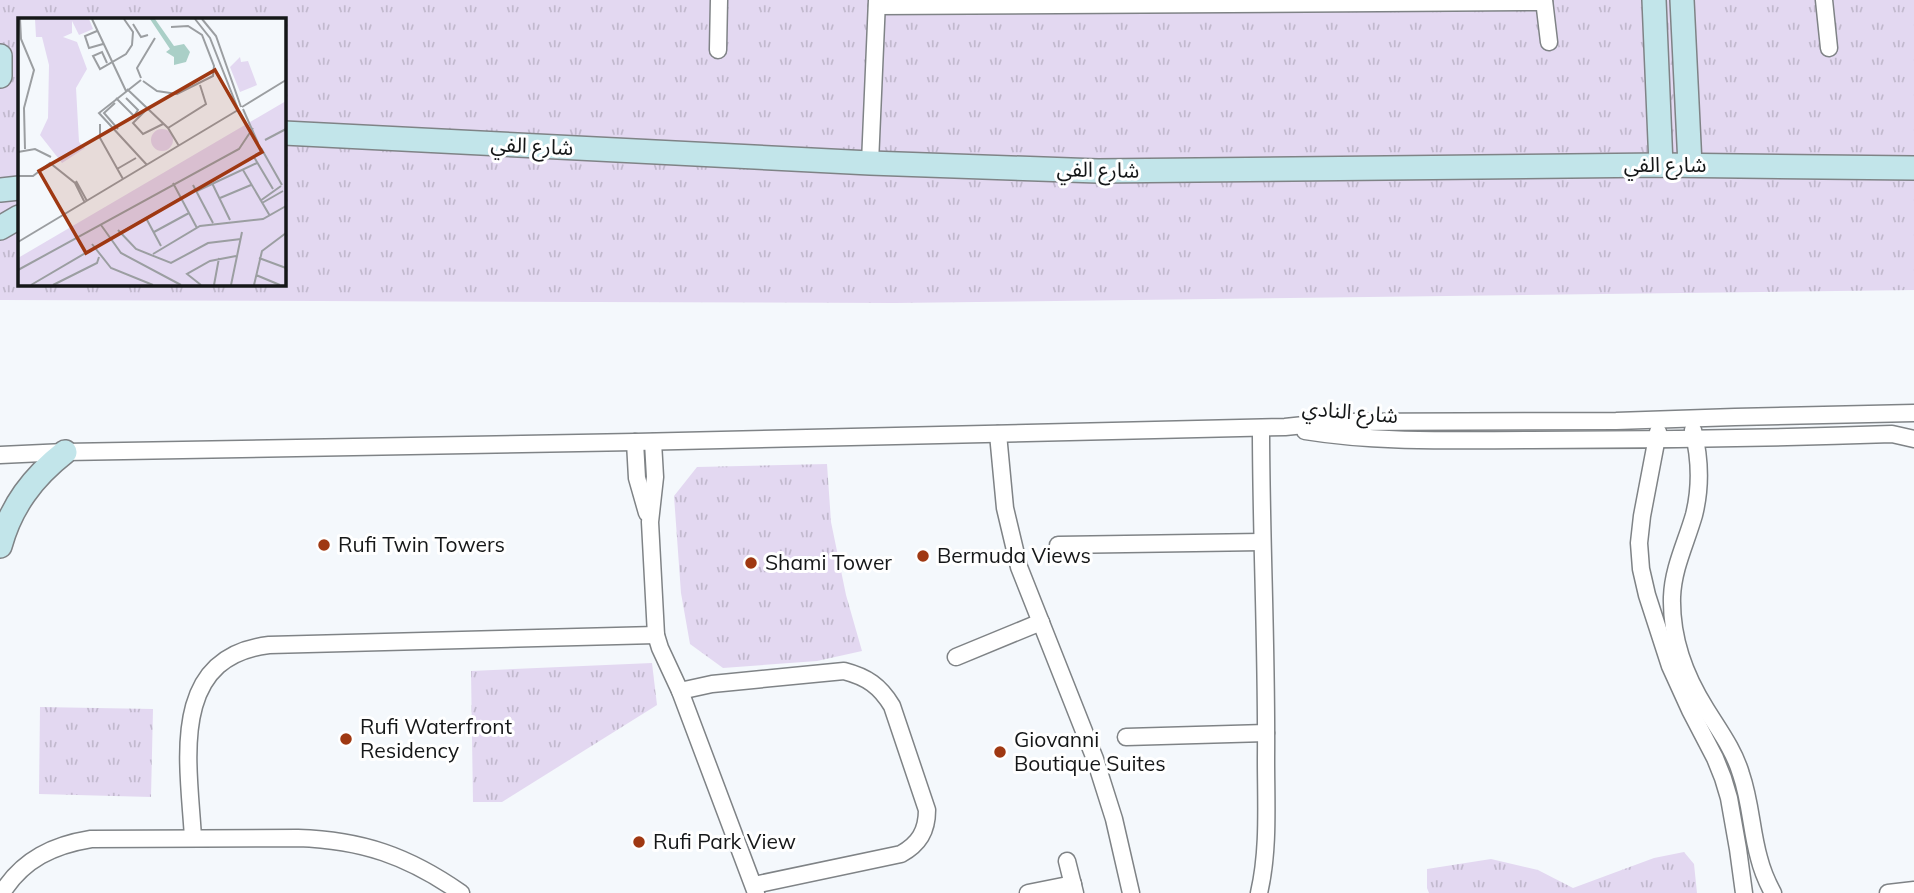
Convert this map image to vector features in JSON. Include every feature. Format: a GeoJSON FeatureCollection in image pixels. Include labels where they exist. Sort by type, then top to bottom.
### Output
{"type":"FeatureCollection","features":[{"type":"Feature","properties":{"kind":"street"},"geometry":{"type":"LineString","coordinates":[[718,50],[719,0]]}},
{"type":"Feature","properties":{"kind":"street"},"geometry":{"type":"LineString","coordinates":[[1654,0],[1661,164]]}},
{"type":"Feature","properties":{"kind":"street"},"geometry":{"type":"LineString","coordinates":[[1682,0],[1690,165]]}},
{"type":"Feature","properties":{"kind":"street"},"geometry":{"type":"LineString","coordinates":[[870,163],[877,3],[1544,1],[1549,42]]}},
{"type":"Feature","properties":{"kind":"street"},"geometry":{"type":"LineString","coordinates":[[1828,1],[1829,48]]}},
{"type":"Feature","properties":{"kind":"street"},"geometry":{"type":"LineString","coordinates":[[0,56],[0,76]]}},
{"type":"Feature","properties":{"kind":"street","name":"شارع الفي"},"geometry":{"type":"LineString","coordinates":[[285,133],[870,163],[1098,171],[1661,164],[1914,168]]}},
{"type":"Feature","properties":{"kind":"street"},"geometry":{"type":"LineString","coordinates":[[0,190],[18,188]]}},
{"type":"Feature","properties":{"kind":"street"},"geometry":{"type":"LineString","coordinates":[[0,228],[18,218]]}},
{"type":"Feature","properties":{"kind":"street","name":"شارع النادي"},"geometry":{"type":"LineString","coordinates":[[1285,427],[1333,422],[1616,421],[1914,413]]}},
{"type":"Feature","properties":{"kind":"street"},"geometry":{"type":"LineString","coordinates":[[1660,419],[1642,516],[1639,542],[1641,569],[1670,666],[1723,778],[1729,798],[1744,893]]}},
{"type":"Feature","properties":{"kind":"street"},"geometry":{"type":"LineString","coordinates":[[1690,419],[1699,463],[1697,499],[1674,581],[1675,632],[1695,691],[1720,729],[1741,772],[1759,858],[1773,893]]}},
{"type":"Feature","properties":{"kind":"street"},"geometry":{"type":"LineString","coordinates":[[0,455],[1285,427]]}},
{"type":"Feature","properties":{"kind":"street","name":"شارع النادي"},"geometry":{"type":"LineString","coordinates":[[1285,427],[1372,438],[1695,439],[1892,435],[1914,439]]}},
{"type":"Feature","properties":{"kind":"street"},"geometry":{"type":"LineString","coordinates":[[1259,893],[1265,848],[1266,733],[1261,428]]}},
{"type":"Feature","properties":{"kind":"street"},"geometry":{"type":"LineString","coordinates":[[1892,435],[1904,431],[1914,432]]}},
{"type":"Feature","properties":{"kind":"street"},"geometry":{"type":"LineString","coordinates":[[998,434],[1001,478],[1019,567],[1084,730],[1125,859],[1131,893]]}},
{"type":"Feature","properties":{"kind":"street"},"geometry":{"type":"LineString","coordinates":[[635,442],[637,478],[650,522]]}},
{"type":"Feature","properties":{"kind":"street"},"geometry":{"type":"LineString","coordinates":[[653,442],[655,477],[650,522],[656,635],[755,889],[901,854],[918,841],[924,831],[927,810],[892,706],[873,682],[844,671],[712,684],[680,691]]}},
{"type":"Feature","properties":{"kind":"street"},"geometry":{"type":"LineString","coordinates":[[0,546],[10,517],[28,488],[39,474],[65,452]]}},
{"type":"Feature","properties":{"kind":"street"},"geometry":{"type":"LineString","coordinates":[[1058,545],[1262,542]]}},
{"type":"Feature","properties":{"kind":"street"},"geometry":{"type":"LineString","coordinates":[[956,657],[1041,622]]}},
{"type":"Feature","properties":{"kind":"street"},"geometry":{"type":"LineString","coordinates":[[193,838],[188,741],[194,703],[210,674],[236,653],[269,645],[656,635]]}},
{"type":"Feature","properties":{"kind":"street"},"geometry":{"type":"LineString","coordinates":[[1126,737],[1266,733]]}},
{"type":"Feature","properties":{"kind":"street"},"geometry":{"type":"LineString","coordinates":[[2,893],[24,868],[44,853],[66,843],[91,839],[193,838],[309,838],[362,845],[393,855],[422,869],[461,893]]}},
{"type":"Feature","properties":{"kind":"street"},"geometry":{"type":"LineString","coordinates":[[1028,893],[1074,888],[1067,861]]}},
{"type":"Feature","properties":{"kind":"street"},"geometry":{"type":"LineString","coordinates":[[1888,893],[1914,890]]}},
{"type":"Feature","properties":{"kind":"green space"},"geometry":{"type":"Polygon","coordinates":[[[0,0],[1914,0],[1914,290],[895,303],[0,300],[0,0]]]}},
{"type":"Feature","properties":{"kind":"green space"},"geometry":{"type":"Polygon","coordinates":[[[827,464],[831,522],[846,595],[862,651],[817,661],[723,668],[690,644],[681,593],[674,496],[697,467],[827,464]]]}},
{"type":"Feature","properties":{"kind":"green space"},"geometry":{"type":"Polygon","coordinates":[[[652,663],[657,705],[502,802],[473,802],[471,671],[652,663]]]}},
{"type":"Feature","properties":{"kind":"green space"},"geometry":{"type":"Polygon","coordinates":[[[40,707],[153,709],[151,797],[39,794],[40,707]]]}},
{"type":"Feature","properties":{"kind":"green space"},"geometry":{"type":"Polygon","coordinates":[[[1684,852],[1694,864],[1697,893],[1429,893],[1427,888],[1427,869],[1491,859],[1538,870],[1573,888],[1654,858],[1684,852]]]}},
{"type":"Feature","properties":{"kind":"place","name":"Rufi Twin Towers"},"geometry":{"type":"Point","coordinates":[324,545]}},
{"type":"Feature","properties":{"kind":"place","name":"Bermuda Views"},"geometry":{"type":"Point","coordinates":[923,556]}},
{"type":"Feature","properties":{"kind":"place","name":"Shami Tower"},"geometry":{"type":"Point","coordinates":[751,563]}},
{"type":"Feature","properties":{"kind":"place","name":"Rufi Waterfront Residency"},"geometry":{"type":"Point","coordinates":[346,739]}},
{"type":"Feature","properties":{"kind":"place","name":"Giovanni Boutique Suites"},"geometry":{"type":"Point","coordinates":[1000,752]}},
{"type":"Feature","properties":{"kind":"place","name":"Rufi Park View"},"geometry":{"type":"Point","coordinates":[639,842]}}]}
